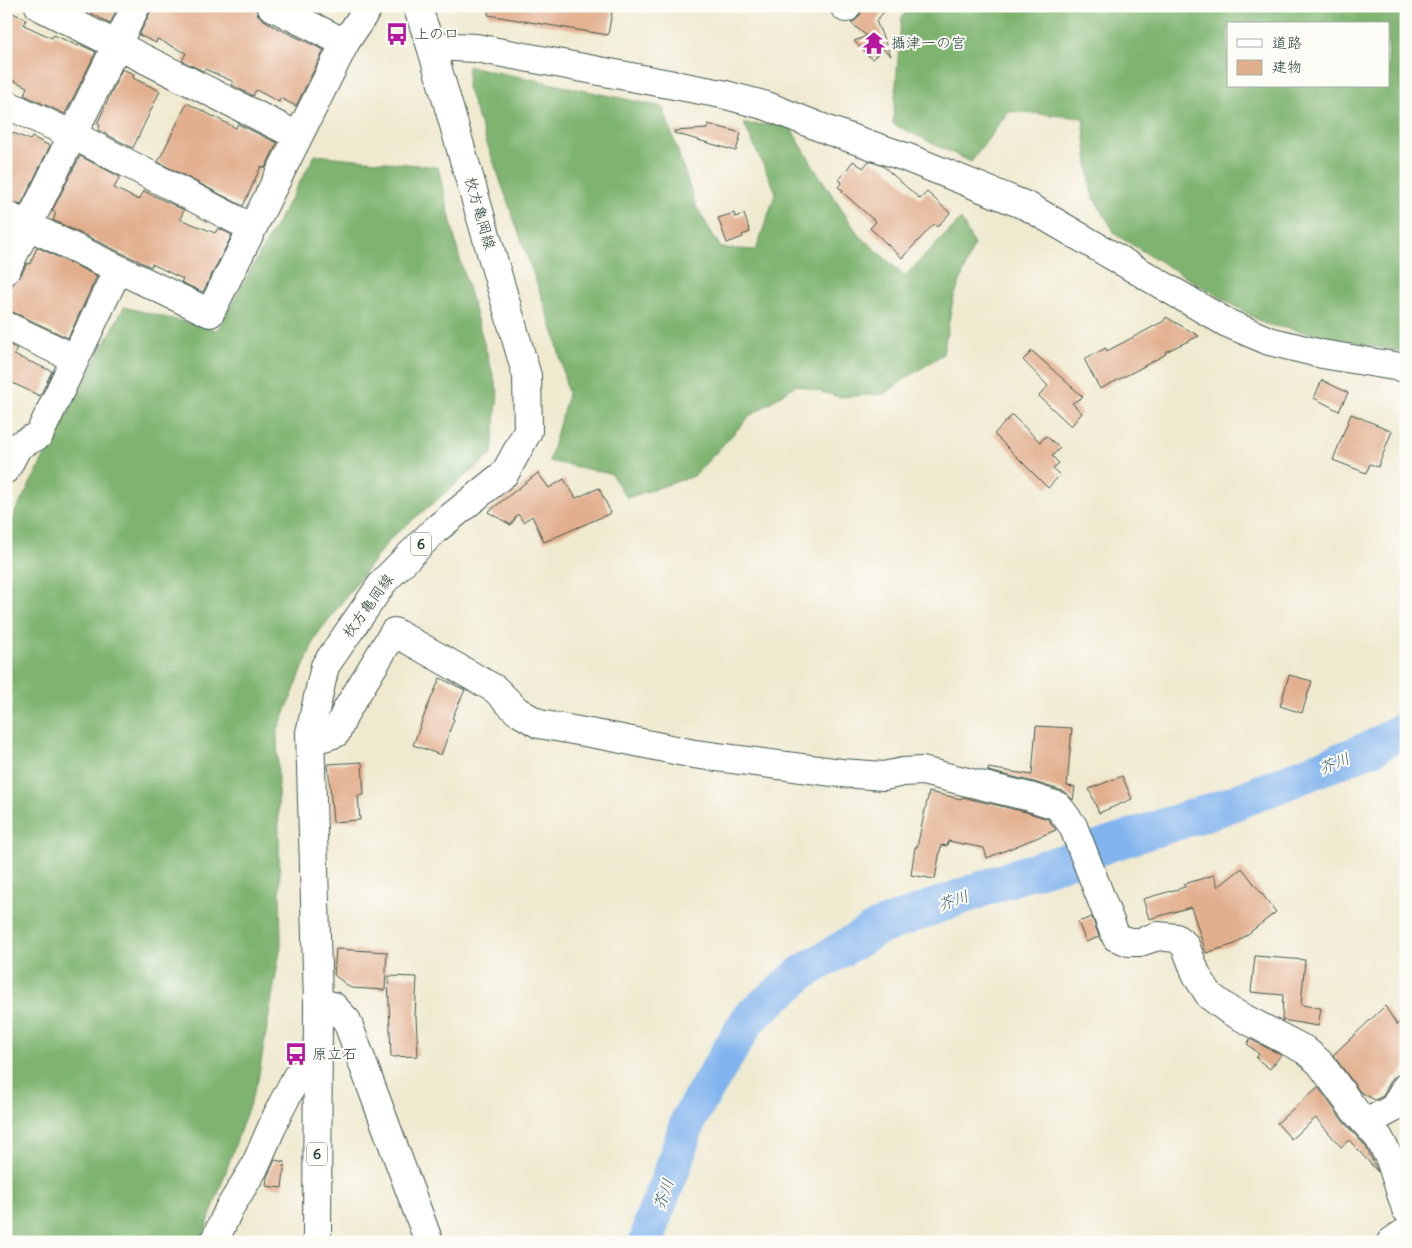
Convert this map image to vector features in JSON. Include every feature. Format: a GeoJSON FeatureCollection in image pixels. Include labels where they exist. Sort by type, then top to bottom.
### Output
{"type":"FeatureCollection","features":[{"type":"Feature","properties":{"kind":"street"},"geometry":{"type":"LineString","coordinates":[[39,6],[298,136]]}},
{"type":"Feature","properties":{"kind":"street"},"geometry":{"type":"LineString","coordinates":[[6,270],[17,221],[73,135],[136,6]]}},
{"type":"Feature","properties":{"kind":"street"},"geometry":{"type":"LineString","coordinates":[[271,6],[346,43]]}},
{"type":"Feature","properties":{"kind":"street"},"geometry":{"type":"LineString","coordinates":[[17,221],[210,313],[346,43],[369,6]]}},
{"type":"Feature","properties":{"kind":"street","name":"枚方亀岡線"},"geometry":{"type":"LineString","coordinates":[[317,1242],[318,1003],[310,733],[325,666],[384,581],[434,530],[505,473],[528,431],[527,376],[431,46],[417,6]]}},
{"type":"Feature","properties":{"kind":"street"},"geometry":{"type":"LineString","coordinates":[[431,46],[476,48],[722,94],[767,106],[830,131],[908,158],[1029,207],[1227,323],[1270,341],[1322,354],[1406,368]]}},
{"type":"Feature","properties":{"kind":"street"},"geometry":{"type":"LineString","coordinates":[[6,104],[73,135],[252,228]]}},
{"type":"Feature","properties":{"kind":"street"},"geometry":{"type":"LineString","coordinates":[[10,451],[39,435],[74,358],[118,270]]}},
{"type":"Feature","properties":{"kind":"street"},"geometry":{"type":"LineString","coordinates":[[6,326],[74,358]]}},
{"type":"Feature","properties":{"kind":"street"},"geometry":{"type":"LineString","coordinates":[[310,733],[324,737],[336,733],[346,711],[394,632],[495,689],[518,710],[539,724],[612,736],[694,754],[841,773],[884,776],[922,771],[1030,797],[1058,806],[1073,826],[1116,937],[1129,942],[1140,942],[1158,936],[1176,938],[1185,944],[1197,976],[1210,996],[1230,1011],[1305,1050],[1320,1063],[1355,1111],[1379,1138],[1390,1159],[1406,1208]]}},
{"type":"Feature","properties":{"kind":"street"},"geometry":{"type":"LineString","coordinates":[[318,1003],[333,1006],[347,1021],[429,1242]]}},
{"type":"Feature","properties":{"kind":"street"},"geometry":{"type":"LineString","coordinates":[[214,1242],[229,1209],[254,1168],[297,1076],[317,1066]]}},
{"type":"Feature","properties":{"kind":"street"},"geometry":{"type":"LineString","coordinates":[[1366,1123],[1394,1108],[1406,1087]]}},
{"type":"Feature","properties":{"kind":"street"},"geometry":{"type":"LineString","coordinates":[[1391,1242],[1406,1232]]}},
{"type":"Feature","properties":{"kind":"green space"},"geometry":{"type":"Polygon","coordinates":[[[910,6],[1406,6],[1406,353],[1265,324],[1116,235],[1091,193],[1083,118],[1009,111],[971,162],[893,124],[901,19],[910,6]]]}},
{"type":"Feature","properties":{"kind":"green space"},"geometry":{"type":"Polygon","coordinates":[[[468,66],[663,107],[696,206],[721,248],[756,250],[776,192],[744,124],[789,125],[815,169],[858,234],[905,276],[961,219],[974,245],[953,300],[943,354],[883,394],[839,397],[796,385],[750,416],[694,476],[627,498],[611,474],[549,461],[568,394],[555,335],[467,87],[468,66]]]}},
{"type":"Feature","properties":{"kind":"green space"},"geometry":{"type":"Polygon","coordinates":[[[315,155],[438,167],[459,256],[498,392],[492,454],[391,538],[316,636],[277,732],[281,945],[258,1080],[201,1242],[6,1242],[6,529],[124,307],[217,330],[315,155]]]}},
{"type":"Feature","properties":{"kind":"building"},"geometry":{"type":"Polygon","coordinates":[[[79,6],[118,6],[110,24],[79,6]]]}},
{"type":"Feature","properties":{"kind":"building"},"geometry":{"type":"Polygon","coordinates":[[[151,6],[248,6],[256,10],[258,15],[275,27],[324,50],[296,106],[280,98],[279,102],[256,90],[253,96],[232,85],[234,82],[182,61],[186,53],[157,39],[156,43],[139,35],[150,13],[151,6]]]}},
{"type":"Feature","properties":{"kind":"building"},"geometry":{"type":"Polygon","coordinates":[[[489,6],[613,6],[608,35],[488,15],[489,6]]]}},
{"type":"Feature","properties":{"kind":"building"},"geometry":{"type":"Polygon","coordinates":[[[864,6],[889,6],[876,21],[891,56],[883,49],[872,59],[854,41],[867,36],[851,23],[860,15],[864,6]]]}},
{"type":"Feature","properties":{"kind":"building"},"geometry":{"type":"Polygon","coordinates":[[[6,10],[26,19],[24,25],[52,38],[54,35],[96,52],[65,114],[24,95],[27,87],[6,77],[6,10]]]}},
{"type":"Feature","properties":{"kind":"building"},"geometry":{"type":"Polygon","coordinates":[[[122,69],[134,74],[133,78],[160,91],[133,148],[98,130],[100,125],[97,124],[122,69]]]}},
{"type":"Feature","properties":{"kind":"building"},"geometry":{"type":"Polygon","coordinates":[[[187,103],[236,128],[238,124],[277,143],[265,168],[261,166],[243,206],[158,162],[187,103]]]}},
{"type":"Feature","properties":{"kind":"building"},"geometry":{"type":"Polygon","coordinates":[[[708,124],[741,133],[736,151],[674,133],[674,131],[707,129],[708,124]]]}},
{"type":"Feature","properties":{"kind":"building"},"geometry":{"type":"Polygon","coordinates":[[[6,130],[30,140],[32,137],[50,146],[21,205],[6,200],[6,130]]]}},
{"type":"Feature","properties":{"kind":"building"},"geometry":{"type":"Polygon","coordinates":[[[80,156],[120,177],[114,188],[139,200],[144,191],[184,210],[180,219],[215,233],[218,228],[232,235],[203,292],[181,282],[183,279],[152,264],[151,267],[53,220],[56,213],[52,211],[80,156]]]}},
{"type":"Feature","properties":{"kind":"building"},"geometry":{"type":"Polygon","coordinates":[[[853,161],[863,168],[869,161],[883,166],[920,199],[927,192],[950,213],[937,227],[934,224],[902,258],[870,228],[876,222],[838,187],[842,182],[839,180],[853,161]]]}},
{"type":"Feature","properties":{"kind":"building"},"geometry":{"type":"Polygon","coordinates":[[[734,213],[735,217],[744,214],[750,232],[727,243],[718,218],[734,213]]]}},
{"type":"Feature","properties":{"kind":"building"},"geometry":{"type":"Polygon","coordinates":[[[37,247],[97,276],[68,338],[13,312],[6,311],[6,300],[13,284],[20,277],[27,263],[30,264],[37,247]]]}},
{"type":"Feature","properties":{"kind":"building"},"geometry":{"type":"Polygon","coordinates":[[[1166,317],[1199,336],[1165,352],[1166,354],[1100,389],[1084,359],[1106,348],[1107,351],[1164,321],[1166,317]]]}},
{"type":"Feature","properties":{"kind":"building"},"geometry":{"type":"Polygon","coordinates":[[[6,343],[17,349],[14,355],[52,371],[40,396],[6,380],[6,343]]]}},
{"type":"Feature","properties":{"kind":"building"},"geometry":{"type":"Polygon","coordinates":[[[1032,351],[1083,397],[1072,403],[1082,413],[1071,426],[1039,396],[1048,386],[1023,360],[1032,351]]]}},
{"type":"Feature","properties":{"kind":"building"},"geometry":{"type":"Polygon","coordinates":[[[1322,380],[1348,393],[1339,411],[1314,398],[1322,380]]]}},
{"type":"Feature","properties":{"kind":"building"},"geometry":{"type":"Polygon","coordinates":[[[1351,414],[1392,431],[1378,467],[1370,464],[1366,473],[1333,460],[1351,414]]]}},
{"type":"Feature","properties":{"kind":"building"},"geometry":{"type":"Polygon","coordinates":[[[1012,415],[1040,442],[1046,436],[1060,448],[1052,456],[1059,463],[1053,469],[1060,475],[1048,488],[994,434],[1012,415]]]}},
{"type":"Feature","properties":{"kind":"building"},"geometry":{"type":"Polygon","coordinates":[[[538,473],[549,488],[564,479],[576,498],[599,488],[611,513],[544,542],[532,516],[523,522],[518,514],[511,525],[488,512],[538,473]]]}},
{"type":"Feature","properties":{"kind":"building"},"geometry":{"type":"Polygon","coordinates":[[[1289,675],[1312,681],[1302,713],[1280,706],[1289,675]]]}},
{"type":"Feature","properties":{"kind":"building"},"geometry":{"type":"Polygon","coordinates":[[[440,678],[465,690],[452,718],[454,719],[441,755],[413,745],[440,678]]]}},
{"type":"Feature","properties":{"kind":"building"},"geometry":{"type":"Polygon","coordinates":[[[1036,726],[1072,728],[1067,786],[1075,787],[1073,800],[1063,791],[988,771],[988,768],[1032,775],[1036,726]]]}},
{"type":"Feature","properties":{"kind":"building"},"geometry":{"type":"Polygon","coordinates":[[[362,762],[364,795],[358,795],[360,820],[333,822],[328,764],[362,762]]]}},
{"type":"Feature","properties":{"kind":"building"},"geometry":{"type":"Polygon","coordinates":[[[1122,776],[1132,799],[1099,813],[1089,789],[1122,776]]]}},
{"type":"Feature","properties":{"kind":"building"},"geometry":{"type":"Polygon","coordinates":[[[929,792],[961,799],[962,797],[1026,812],[1048,819],[1056,830],[987,858],[984,848],[948,841],[947,846],[941,845],[935,879],[911,875],[915,847],[917,847],[929,792]]]}},
{"type":"Feature","properties":{"kind":"building"},"geometry":{"type":"Polygon","coordinates":[[[1242,868],[1276,912],[1235,944],[1206,953],[1191,907],[1149,919],[1143,899],[1185,887],[1184,884],[1214,875],[1218,887],[1242,868]]]}},
{"type":"Feature","properties":{"kind":"building"},"geometry":{"type":"Polygon","coordinates":[[[1092,917],[1099,937],[1086,942],[1078,922],[1092,917]]]}},
{"type":"Feature","properties":{"kind":"building"},"geometry":{"type":"Polygon","coordinates":[[[336,949],[387,952],[385,990],[351,988],[334,975],[336,949]]]}},
{"type":"Feature","properties":{"kind":"building"},"geometry":{"type":"Polygon","coordinates":[[[1255,956],[1305,960],[1301,1005],[1321,1008],[1318,1026],[1282,1020],[1283,995],[1251,992],[1255,956]]]}},
{"type":"Feature","properties":{"kind":"building"},"geometry":{"type":"Polygon","coordinates":[[[388,976],[417,977],[415,1016],[418,1056],[391,1057],[388,976]]]}},
{"type":"Feature","properties":{"kind":"building"},"geometry":{"type":"Polygon","coordinates":[[[1385,1006],[1397,1025],[1406,1015],[1406,1065],[1401,1073],[1392,1079],[1383,1096],[1375,1100],[1360,1092],[1333,1055],[1385,1006]]]}},
{"type":"Feature","properties":{"kind":"building"},"geometry":{"type":"Polygon","coordinates":[[[1250,1039],[1281,1055],[1270,1069],[1256,1058],[1259,1054],[1247,1044],[1250,1039]]]}},
{"type":"Feature","properties":{"kind":"building"},"geometry":{"type":"Polygon","coordinates":[[[1318,1087],[1342,1120],[1366,1147],[1378,1172],[1349,1140],[1341,1147],[1316,1118],[1291,1139],[1277,1123],[1318,1087]]]}},
{"type":"Feature","properties":{"kind":"building"},"geometry":{"type":"Polygon","coordinates":[[[275,1160],[285,1162],[282,1188],[266,1186],[267,1177],[275,1160]]]}},
{"type":"Feature","properties":{"kind":"waterway","name":"芥川"},"geometry":{"type":"LineString","coordinates":[[647,1242],[652,1221],[674,1165],[689,1118],[749,1018],[802,973],[877,928],[1106,845],[1224,807],[1374,747],[1406,728]]}},
{"type":"Feature","properties":{"kind":"place","name":"上の口"},"geometry":{"type":"Point","coordinates":[397,34]}},
{"type":"Feature","properties":{"kind":"place","name":"攝津一の宮"},"geometry":{"type":"Point","coordinates":[874,43]}},
{"type":"Feature","properties":{"kind":"place","name":"原立石"},"geometry":{"type":"Point","coordinates":[296,1054]}}]}
